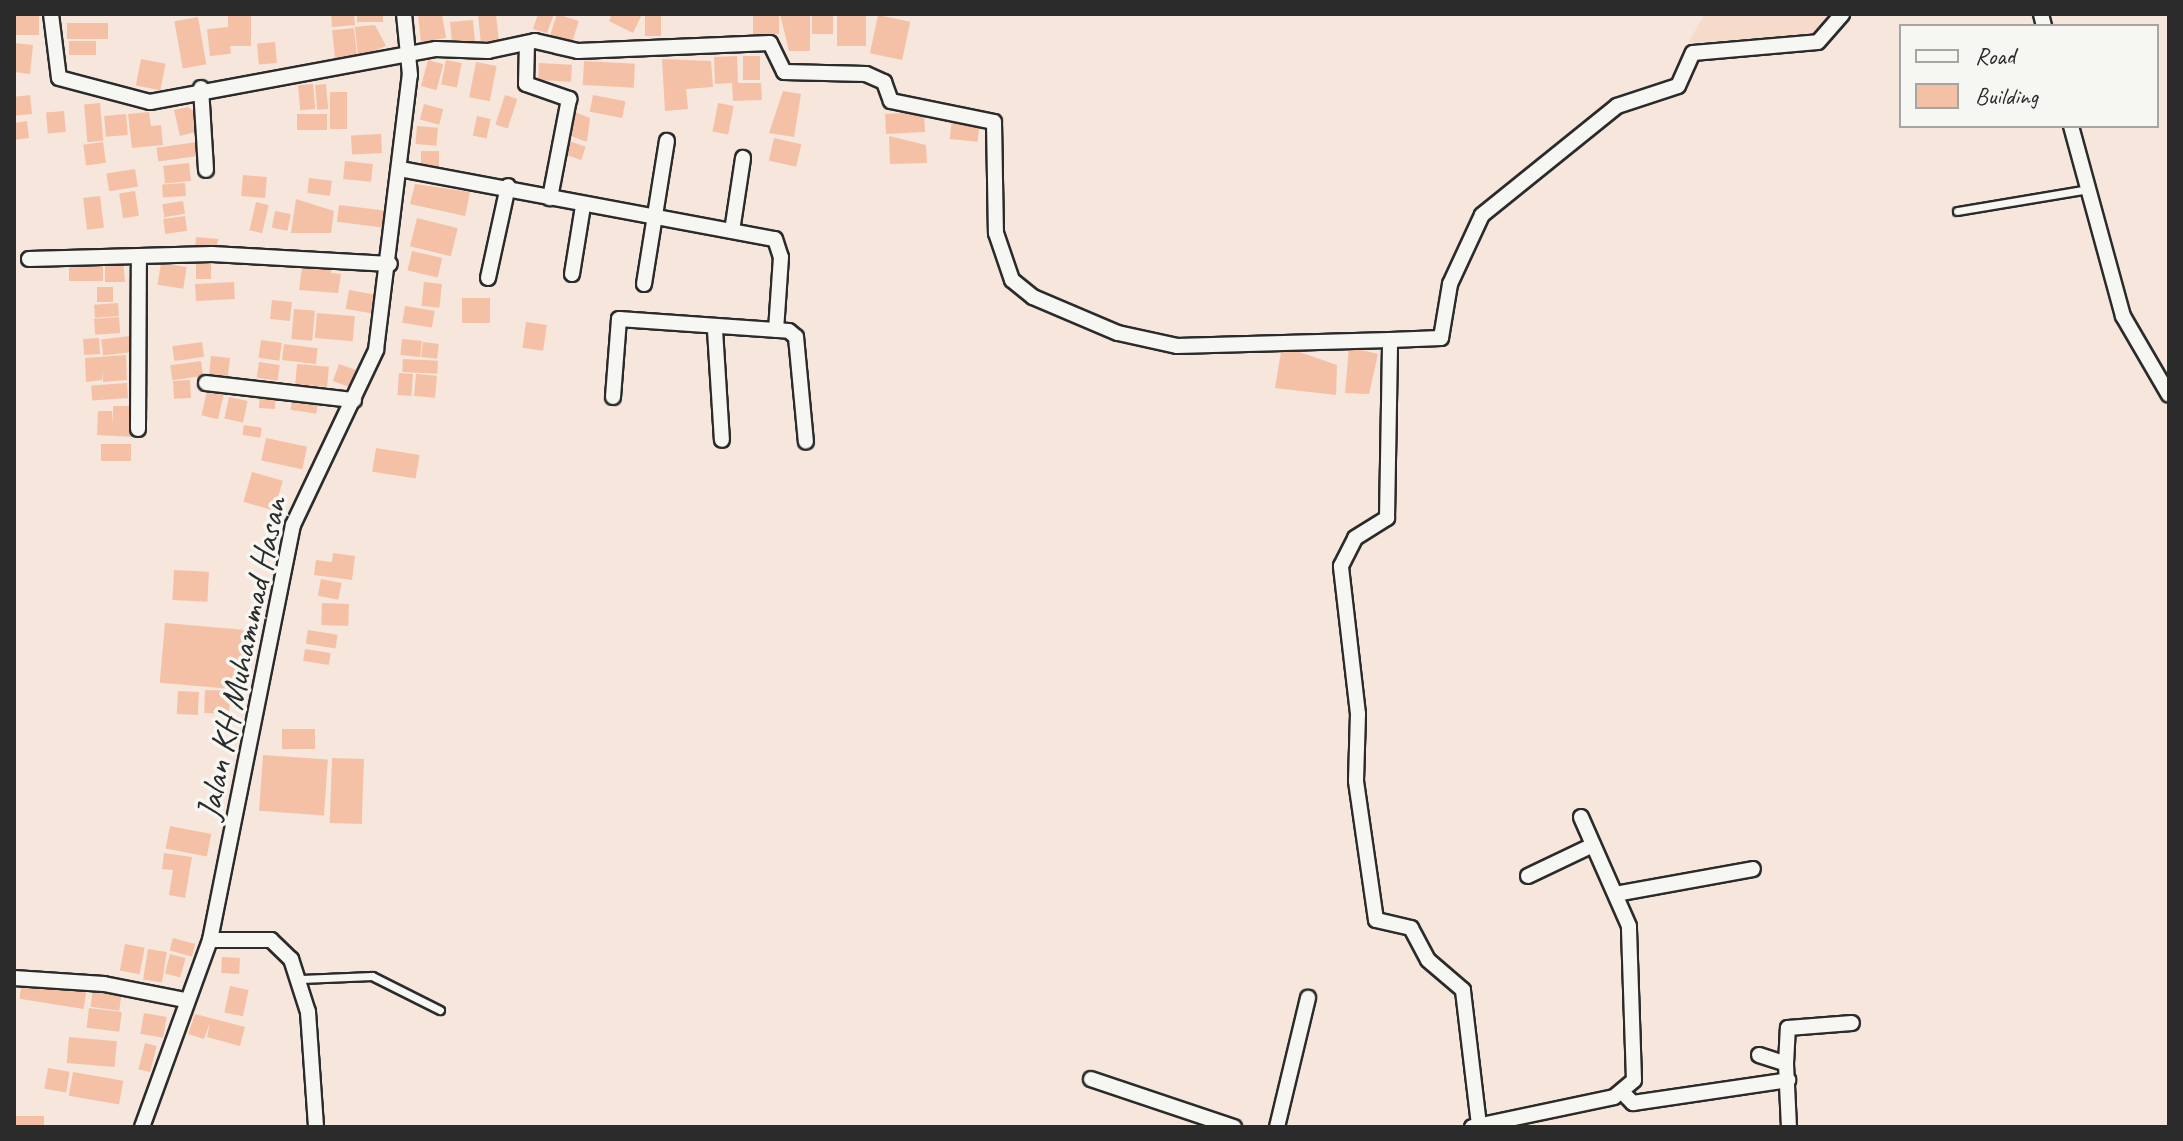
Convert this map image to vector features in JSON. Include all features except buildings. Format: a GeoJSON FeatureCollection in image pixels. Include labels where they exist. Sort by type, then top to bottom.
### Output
{"type":"FeatureCollection","features":[{"type":"Feature","properties":{"kind":"street"},"geometry":{"type":"LineString","coordinates":[[51,14],[53,66],[66,83],[150,102],[201,88],[410,55],[527,43],[578,51],[765,42],[774,46],[784,72],[866,74],[884,82],[891,101],[988,118],[999,132],[996,233],[1012,280],[1118,333],[1177,346],[1441,338],[1450,284],[1482,215],[1617,106],[1678,86],[1693,53],[1818,42],[1842,14]]}},
{"type":"Feature","properties":{"kind":"street","name":"Jalan KH Muhammad Hasan"},"geometry":{"type":"LineString","coordinates":[[142,1127],[185,1000],[210,940],[293,525],[376,350],[390,264],[410,55],[404,14]]}},
{"type":"Feature","properties":{"kind":"street"},"geometry":{"type":"LineString","coordinates":[[527,43],[526,84],[569,99],[550,198]]}},
{"type":"Feature","properties":{"kind":"street"},"geometry":{"type":"LineString","coordinates":[[201,88],[206,170]]}},
{"type":"Feature","properties":{"kind":"street"},"geometry":{"type":"LineString","coordinates":[[2072,128],[2126,325],[2169,395]]}},
{"type":"Feature","properties":{"kind":"street"},"geometry":{"type":"LineString","coordinates":[[644,284],[652,217],[667,141]]}},
{"type":"Feature","properties":{"kind":"street"},"geometry":{"type":"LineString","coordinates":[[732,231],[743,158]]}},
{"type":"Feature","properties":{"kind":"street"},"geometry":{"type":"LineString","coordinates":[[400,169],[508,186],[583,206],[732,231],[779,244],[776,330]]}},
{"type":"Feature","properties":{"kind":"street"},"geometry":{"type":"LineString","coordinates":[[488,278],[508,186]]}},
{"type":"Feature","properties":{"kind":"street"},"geometry":{"type":"LineString","coordinates":[[572,274],[583,206]]}},
{"type":"Feature","properties":{"kind":"street"},"geometry":{"type":"LineString","coordinates":[[138,429],[139,257]]}},
{"type":"Feature","properties":{"kind":"street"},"geometry":{"type":"LineString","coordinates":[[29,259],[139,257],[390,264]]}},
{"type":"Feature","properties":{"kind":"street"},"geometry":{"type":"LineString","coordinates":[[613,397],[619,319],[715,330],[776,330],[796,337],[806,442]]}},
{"type":"Feature","properties":{"kind":"street"},"geometry":{"type":"LineString","coordinates":[[715,330],[722,440]]}},
{"type":"Feature","properties":{"kind":"street"},"geometry":{"type":"LineString","coordinates":[[1390,340],[1387,518],[1355,538],[1341,566],[1358,714],[1356,781],[1376,920],[1411,928],[1428,960],[1463,990],[1475,1126],[1624,1094]]}},
{"type":"Feature","properties":{"kind":"street"},"geometry":{"type":"LineString","coordinates":[[206,383],[354,400]]}},
{"type":"Feature","properties":{"kind":"street"},"geometry":{"type":"LineString","coordinates":[[1581,817],[1593,845],[1621,893],[1634,976],[1635,1071],[1624,1094]]}},
{"type":"Feature","properties":{"kind":"street"},"geometry":{"type":"LineString","coordinates":[[1528,876],[1593,845]]}},
{"type":"Feature","properties":{"kind":"street"},"geometry":{"type":"LineString","coordinates":[[1621,893],[1753,869]]}},
{"type":"Feature","properties":{"kind":"street"},"geometry":{"type":"LineString","coordinates":[[210,940],[271,940],[286,950],[301,979],[316,1127]]}},
{"type":"Feature","properties":{"kind":"street"},"geometry":{"type":"LineString","coordinates":[[14,978],[104,984],[185,1000]]}},
{"type":"Feature","properties":{"kind":"street"},"geometry":{"type":"LineString","coordinates":[[1277,1127],[1308,998]]}},
{"type":"Feature","properties":{"kind":"street"},"geometry":{"type":"LineString","coordinates":[[1789,1127],[1788,1028],[1852,1023]]}},
{"type":"Feature","properties":{"kind":"street"},"geometry":{"type":"LineString","coordinates":[[1759,1055],[1786,1064]]}},
{"type":"Feature","properties":{"kind":"street"},"geometry":{"type":"LineString","coordinates":[[1091,1079],[1234,1127]]}},
{"type":"Feature","properties":{"kind":"street"},"geometry":{"type":"LineString","coordinates":[[1624,1094],[1633,1103],[1788,1080]]}},
{"type":"Feature","properties":{"kind":"lane"},"geometry":{"type":"LineString","coordinates":[[1957,211],[2088,189]]}},
{"type":"Feature","properties":{"kind":"lane"},"geometry":{"type":"LineString","coordinates":[[301,979],[372,976],[440,1010]]}},
{"type":"Feature","properties":{"kind":"shaded area"},"geometry":{"type":"Polygon","coordinates":[[[1705,14],[1833,14],[1817,34],[1688,43],[1705,14]]]}}]}
